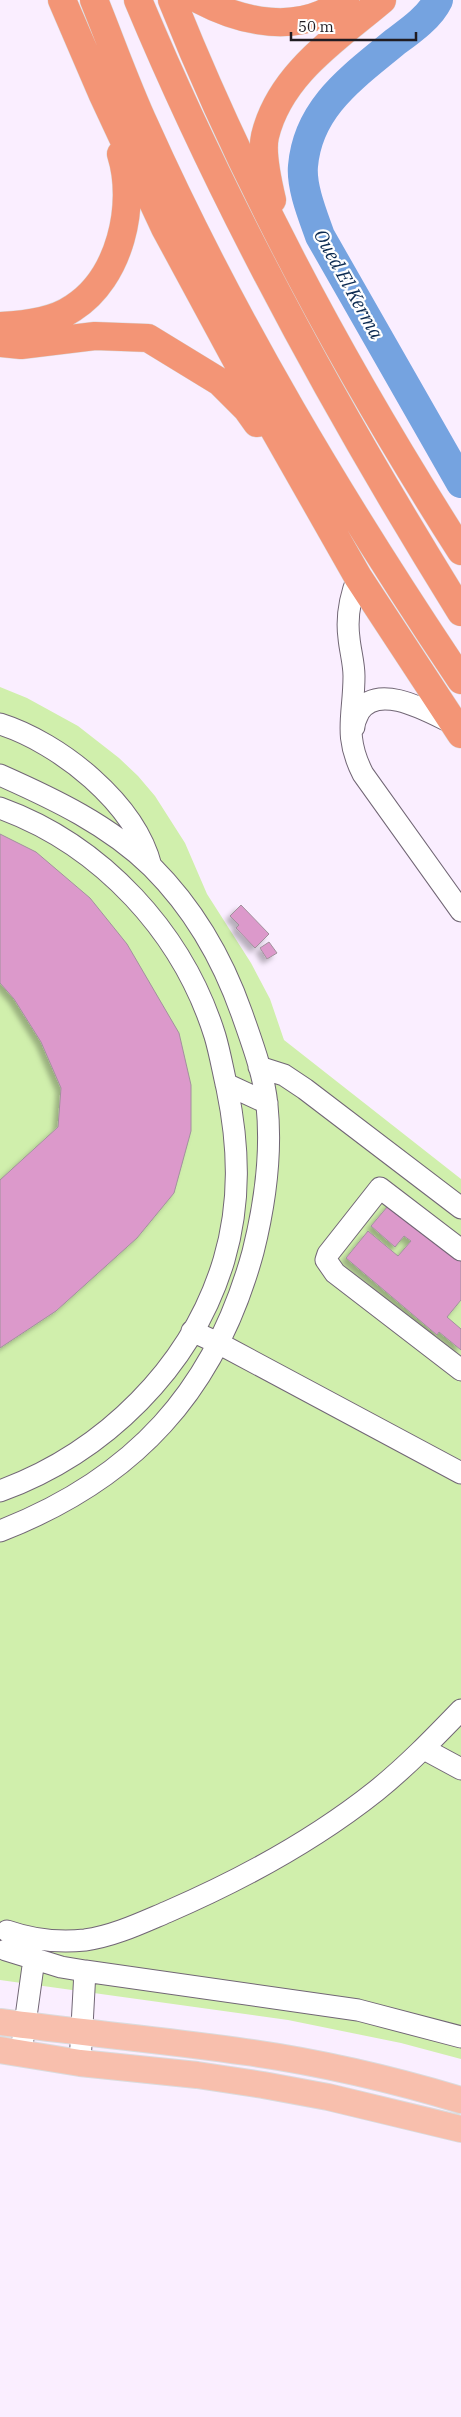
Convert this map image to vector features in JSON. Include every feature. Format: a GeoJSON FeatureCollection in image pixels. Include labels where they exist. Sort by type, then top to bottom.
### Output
{"type":"FeatureCollection","features":[{"type":"Feature","properties":{"kind":"highway"},"geometry":{"type":"LineString","coordinates":[[62,0],[102,93],[165,228],[271,424],[358,577],[458,729]]}},
{"type":"Feature","properties":{"kind":"highway"},"geometry":{"type":"LineString","coordinates":[[94,0],[145,126],[204,248],[267,366],[401,590],[461,680]]}},
{"type":"Feature","properties":{"kind":"highway"},"geometry":{"type":"LineString","coordinates":[[138,0],[204,148],[331,394],[392,501],[461,612]]}},
{"type":"Feature","properties":{"kind":"highway"},"geometry":{"type":"LineString","coordinates":[[172,0],[234,144],[310,297],[406,465],[461,551]]}},
{"type":"Feature","properties":{"kind":"highway"},"geometry":{"type":"LineString","coordinates":[[200,0],[221,12],[248,20],[273,22],[321,14],[345,0]]}},
{"type":"Feature","properties":{"kind":"highway"},"geometry":{"type":"LineString","coordinates":[[310,297],[278,226],[267,180],[265,138],[282,94],[307,63],[382,0]]}},
{"type":"Feature","properties":{"kind":"highway"},"geometry":{"type":"LineString","coordinates":[[0,326],[20,325],[45,320],[74,308],[92,291],[109,268],[120,246],[126,218],[127,187],[123,160],[102,93]]}},
{"type":"Feature","properties":{"kind":"highway"},"geometry":{"type":"LineString","coordinates":[[0,344],[21,345],[95,336],[148,338],[220,382],[246,409],[273,446],[338,554],[358,577]]}},
{"type":"Feature","properties":{"kind":"main road"},"geometry":{"type":"LineString","coordinates":[[12,2023],[82,2033],[196,2045],[297,2060],[388,2080],[461,2100]]}},
{"type":"Feature","properties":{"kind":"main road"},"geometry":{"type":"LineString","coordinates":[[10,2052],[80,2063],[197,2075],[263,2085],[338,2099],[461,2129]]}},
{"type":"Feature","properties":{"kind":"street"},"geometry":{"type":"LineString","coordinates":[[358,577],[352,592],[348,622],[354,670],[350,730],[353,752],[363,774],[461,911]]}},
{"type":"Feature","properties":{"kind":"street"},"geometry":{"type":"LineString","coordinates":[[353,752],[354,721],[363,706],[374,700],[389,699],[415,705],[458,729]]}},
{"type":"Feature","properties":{"kind":"street"},"geometry":{"type":"LineString","coordinates":[[0,724],[15,728],[59,753],[99,786],[132,822],[142,839],[151,866]]}},
{"type":"Feature","properties":{"kind":"street"},"geometry":{"type":"LineString","coordinates":[[0,774],[57,800],[86,816],[151,866],[178,895],[220,962],[234,991],[259,1067],[267,1103],[268,1148],[263,1206],[246,1277],[220,1344],[187,1396],[164,1423],[111,1471],[77,1493],[0,1531]]}},
{"type":"Feature","properties":{"kind":"street"},"geometry":{"type":"LineString","coordinates":[[0,808],[37,824],[86,854],[129,892],[166,936],[194,984],[215,1036],[236,1139],[237,1163],[234,1211],[224,1260],[204,1309],[192,1332],[147,1393],[112,1428],[61,1464],[0,1491]]}},
{"type":"Feature","properties":{"kind":"street"},"geometry":{"type":"LineString","coordinates":[[259,1067],[284,1075],[305,1089],[461,1208]]}},
{"type":"Feature","properties":{"kind":"street"},"geometry":{"type":"LineString","coordinates":[[226,1084],[267,1103]]}},
{"type":"Feature","properties":{"kind":"street"},"geometry":{"type":"LineString","coordinates":[[461,1250],[380,1188],[328,1254],[326,1260],[335,1273],[461,1370]]}},
{"type":"Feature","properties":{"kind":"street"},"geometry":{"type":"LineString","coordinates":[[192,1332],[220,1344],[461,1472]]}},
{"type":"Feature","properties":{"kind":"street"},"geometry":{"type":"LineString","coordinates":[[461,1710],[424,1749],[376,1791],[319,1831],[267,1863],[195,1900],[120,1930],[86,1940],[7,1940],[34,1959],[85,1971],[358,2010],[461,2037]]}},
{"type":"Feature","properties":{"kind":"street"},"geometry":{"type":"LineString","coordinates":[[424,1749],[461,1769]]}},
{"type":"Feature","properties":{"kind":"street"},"geometry":{"type":"LineString","coordinates":[[10,2052],[12,2023],[34,1959]]}},
{"type":"Feature","properties":{"kind":"street"},"geometry":{"type":"LineString","coordinates":[[80,2063],[85,1971]]}},
{"type":"Feature","properties":{"kind":"green space"},"geometry":{"type":"Polygon","coordinates":[[[0,687],[27,698],[78,726],[119,758],[138,776],[155,796],[185,843],[207,894],[251,963],[270,999],[284,1040],[461,1179],[461,2059],[401,2043],[288,2020],[0,1980],[0,687]]]}},
{"type":"Feature","properties":{"kind":"building"},"geometry":{"type":"Polygon","coordinates":[[[0,834],[36,852],[90,898],[127,944],[179,1033],[191,1085],[191,1131],[174,1193],[137,1238],[56,1311],[0,1348],[0,1180],[58,1127],[61,1088],[41,1042],[14,999],[0,983],[0,834]]]}},
{"type":"Feature","properties":{"kind":"building"},"geometry":{"type":"Polygon","coordinates":[[[241,905],[269,934],[255,948],[236,928],[239,925],[230,916],[241,905]]]}},
{"type":"Feature","properties":{"kind":"building"},"geometry":{"type":"Polygon","coordinates":[[[269,942],[277,953],[267,959],[260,948],[269,942]]]}},
{"type":"Feature","properties":{"kind":"building"},"geometry":{"type":"Polygon","coordinates":[[[393,1200],[461,1259],[461,1300],[447,1317],[461,1329],[461,1350],[439,1332],[437,1335],[346,1258],[368,1231],[398,1256],[411,1241],[404,1236],[395,1247],[371,1226],[393,1200]]]}},
{"type":"Feature","properties":{"kind":"waterway","name":"Oued El Kerma"},"geometry":{"type":"LineString","coordinates":[[438,0],[425,18],[349,81],[323,110],[307,145],[303,174],[308,201],[320,236],[461,483]]}}]}
